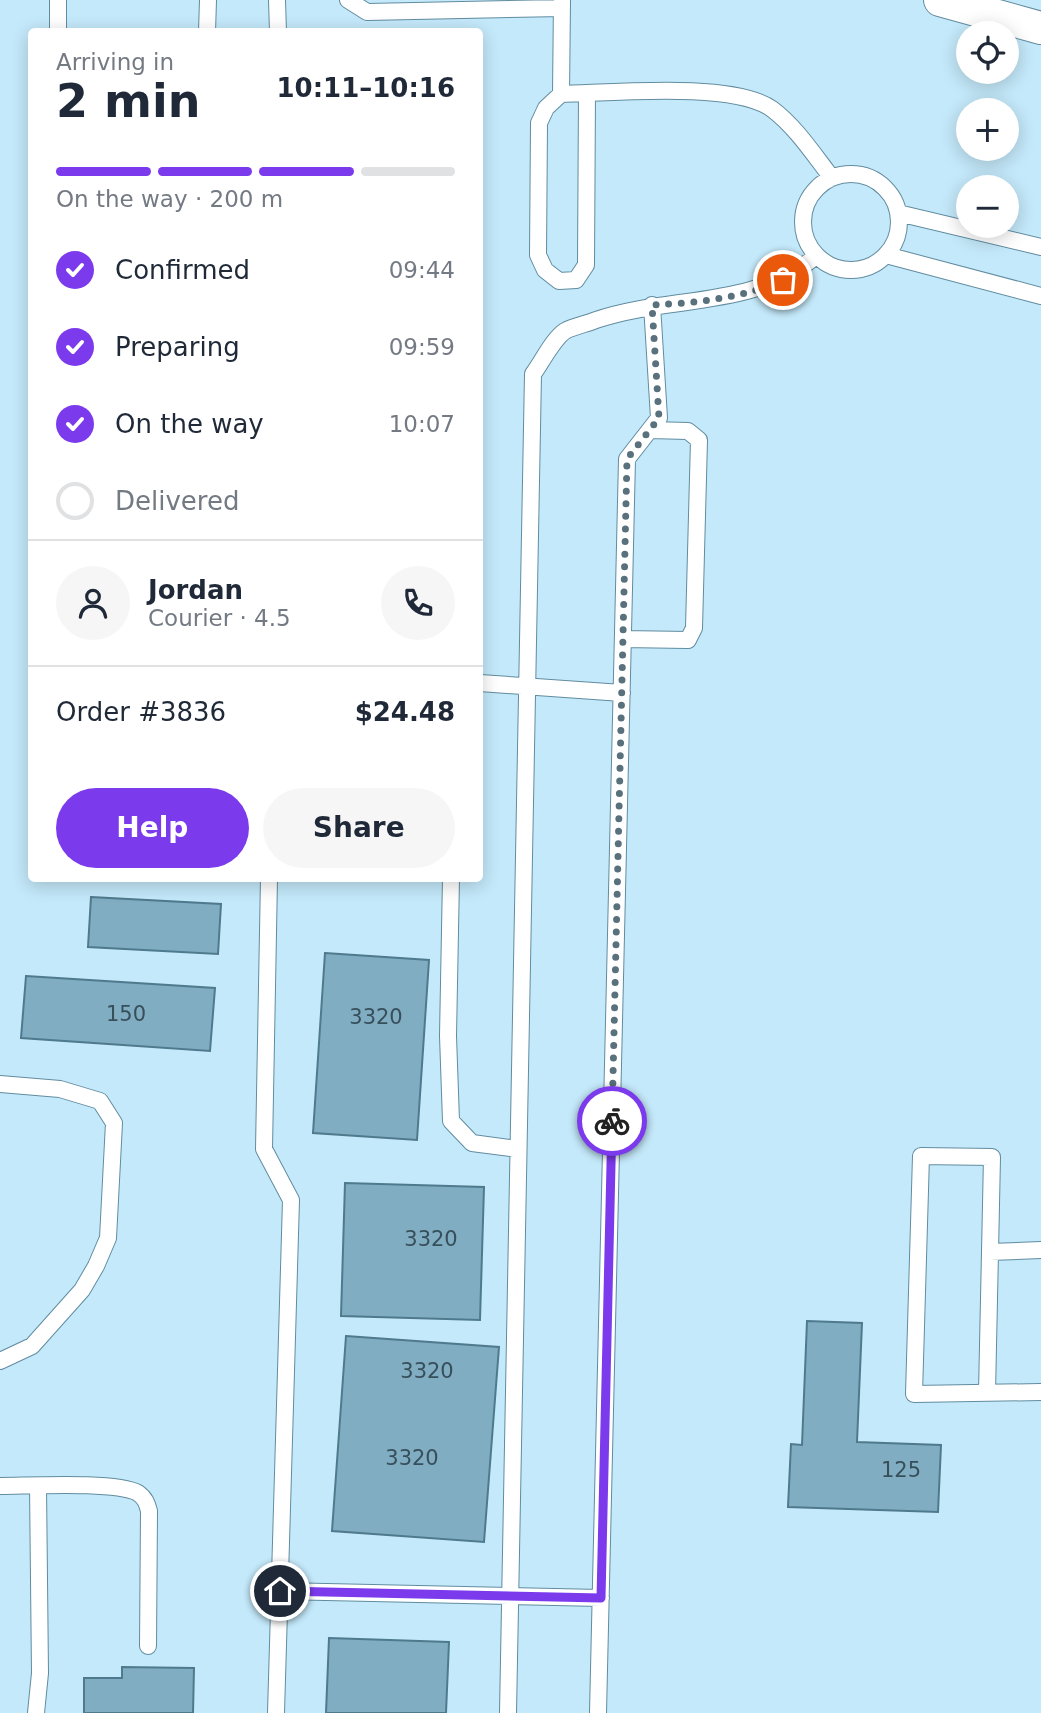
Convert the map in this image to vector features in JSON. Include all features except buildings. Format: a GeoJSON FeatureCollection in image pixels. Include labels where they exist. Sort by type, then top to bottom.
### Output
{"type":"FeatureCollection","features":[{"type":"Feature","properties":{"kind":"street"},"geometry":{"type":"LineString","coordinates":[[940,0],[1041,29]]}},
{"type":"Feature","properties":{"kind":"lane"},"geometry":{"type":"LineString","coordinates":[[58,0],[58,28]]}},
{"type":"Feature","properties":{"kind":"lane"},"geometry":{"type":"LineString","coordinates":[[208,0],[208,28]]}},
{"type":"Feature","properties":{"kind":"lane"},"geometry":{"type":"LineString","coordinates":[[277,0],[278,28]]}},
{"type":"Feature","properties":{"kind":"lane"},"geometry":{"type":"LineString","coordinates":[[348,0],[367,12],[562,4],[561,94]]}},
{"type":"Feature","properties":{"kind":"lane"},"geometry":{"type":"LineString","coordinates":[[587,94],[586,265],[576,279],[559,281],[545,270],[538,255],[539,123],[546,108],[561,94],[698,92],[743,98],[771,108],[793,129],[832,178]]}},
{"type":"Feature","properties":{"kind":"lane"},"geometry":{"type":"LineString","coordinates":[[855,174],[877,181],[889,192],[898,213],[897,236],[886,255],[865,269],[849,271],[833,268],[816,256],[803,231],[803,215],[818,187],[832,178],[855,174]]}},
{"type":"Feature","properties":{"kind":"lane"},"geometry":{"type":"LineString","coordinates":[[898,213],[1041,247]]}},
{"type":"Feature","properties":{"kind":"lane"},"geometry":{"type":"LineString","coordinates":[[886,255],[1041,296]]}},
{"type":"Feature","properties":{"kind":"lane"},"geometry":{"type":"LineString","coordinates":[[508,1713],[533,374],[564,331],[652,305],[689,303],[769,286],[796,273],[816,256]]}},
{"type":"Feature","properties":{"kind":"lane"},"geometry":{"type":"LineString","coordinates":[[598,1713],[627,459],[659,418],[652,305]]}},
{"type":"Feature","properties":{"kind":"lane"},"geometry":{"type":"LineString","coordinates":[[623,639],[688,640],[694,628],[699,440],[688,431],[650,430]]}},
{"type":"Feature","properties":{"kind":"lane"},"geometry":{"type":"LineString","coordinates":[[483,683],[622,693]]}},
{"type":"Feature","properties":{"kind":"lane"},"geometry":{"type":"LineString","coordinates":[[269,882],[264,1149],[291,1200],[276,1713]]}},
{"type":"Feature","properties":{"kind":"lane"},"geometry":{"type":"LineString","coordinates":[[451,882],[448,1036],[451,1121],[472,1143],[518,1149]]}},
{"type":"Feature","properties":{"kind":"lane"},"geometry":{"type":"LineString","coordinates":[[0,1084],[60,1089],[100,1101],[114,1123],[108,1238],[96,1266],[82,1290],[32,1346],[0,1360]]}},
{"type":"Feature","properties":{"kind":"lane"},"geometry":{"type":"LineString","coordinates":[[987,1393],[992,1157],[921,1156],[914,1394],[987,1393],[1041,1392]]}},
{"type":"Feature","properties":{"kind":"lane"},"geometry":{"type":"LineString","coordinates":[[990,1252],[1041,1250]]}},
{"type":"Feature","properties":{"kind":"lane"},"geometry":{"type":"LineString","coordinates":[[0,1486],[113,1488],[136,1492],[145,1499],[149,1511],[148,1646]]}},
{"type":"Feature","properties":{"kind":"lane"},"geometry":{"type":"LineString","coordinates":[[36,1713],[40,1673],[38,1486]]}},
{"type":"Feature","properties":{"kind":"lane"},"geometry":{"type":"LineString","coordinates":[[280,1591],[601,1598]]}},
{"type":"Feature","properties":{"kind":"way so far"},"geometry":{"type":"LineString","coordinates":[[612,1121],[627,459],[659,418],[652,305],[689,303],[769,286],[783,280]]}},
{"type":"Feature","properties":{"kind":"route"},"geometry":{"type":"LineString","coordinates":[[280,1591],[601,1598],[612,1121]]}}]}
